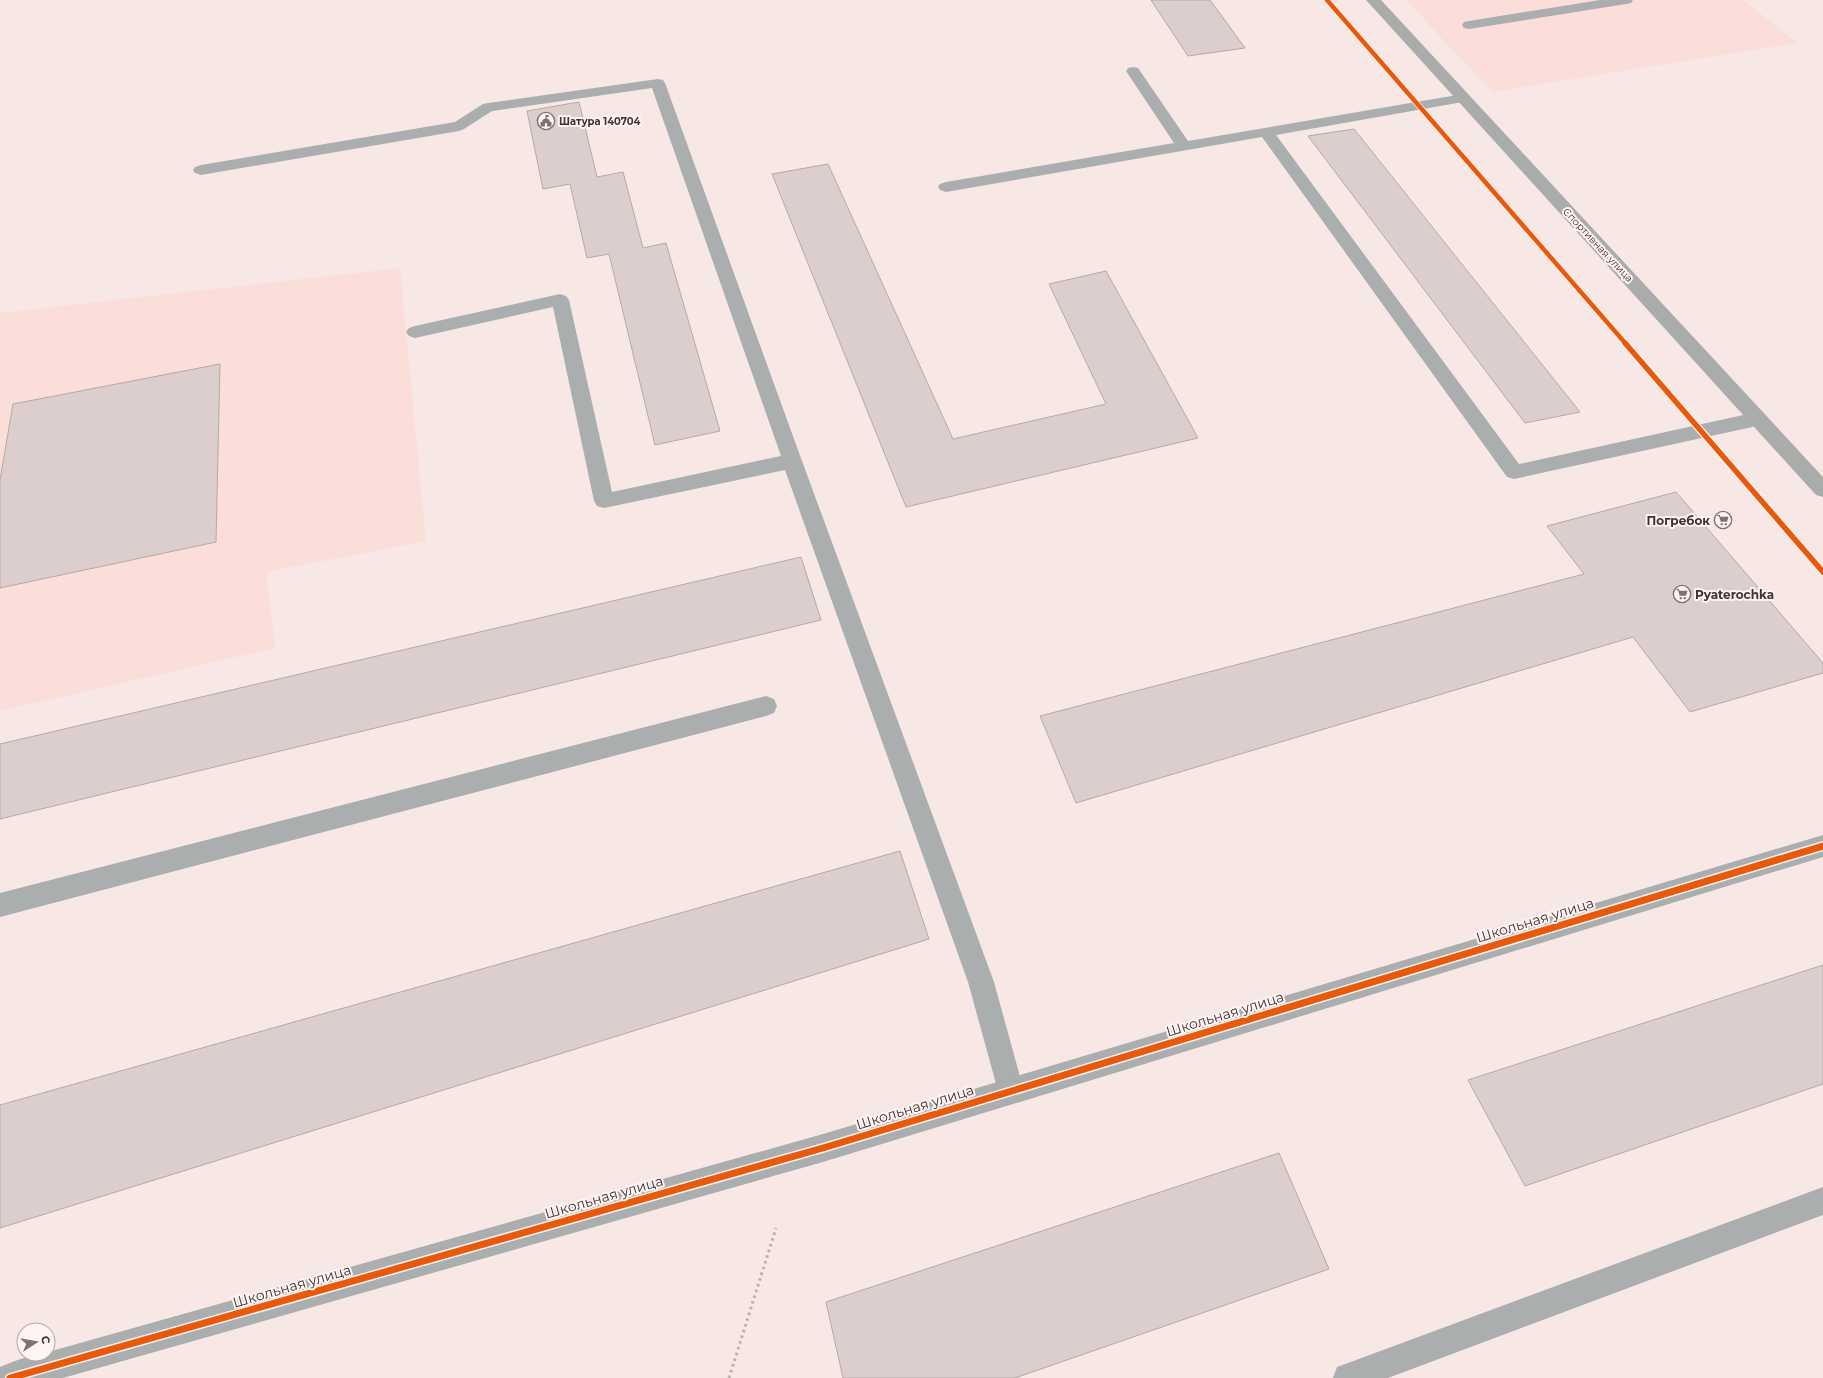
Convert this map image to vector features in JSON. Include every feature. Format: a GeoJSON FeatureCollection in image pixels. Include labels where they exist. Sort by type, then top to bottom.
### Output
{"type":"FeatureCollection","features":[{"type":"Feature","properties":{"kind":"street","name":"Спортивная улица"},"geometry":{"type":"LineString","coordinates":[[1373,0],[1823,490]]}},
{"type":"Feature","properties":{"kind":"street"},"geometry":{"type":"LineString","coordinates":[[1469,25],[1626,0]]}},
{"type":"Feature","properties":{"kind":"street"},"geometry":{"type":"LineString","coordinates":[[1133,71],[1184,146]]}},
{"type":"Feature","properties":{"kind":"street"},"geometry":{"type":"LineString","coordinates":[[201,170],[459,126],[488,107],[658,83],[792,461],[981,982],[1011,1091]]}},
{"type":"Feature","properties":{"kind":"street"},"geometry":{"type":"LineString","coordinates":[[946,187],[1463,98]]}},
{"type":"Feature","properties":{"kind":"street"},"geometry":{"type":"LineString","coordinates":[[1266,132],[1514,472],[1757,419]]}},
{"type":"Feature","properties":{"kind":"street"},"geometry":{"type":"LineString","coordinates":[[415,332],[560,300],[604,501],[792,461]]}},
{"type":"Feature","properties":{"kind":"street"},"geometry":{"type":"LineString","coordinates":[[0,905],[766,706]]}},
{"type":"Feature","properties":{"kind":"street","name":"Школьная улица"},"geometry":{"type":"LineString","coordinates":[[10,1378],[823,1148],[1823,846]]}},
{"type":"Feature","properties":{"kind":"street"},"geometry":{"type":"LineString","coordinates":[[1348,1378],[1823,1200]]}},
{"type":"Feature","properties":{"kind":"path"},"geometry":{"type":"LineString","coordinates":[[729,1378],[776,1228]]}},
{"type":"Feature","properties":{"kind":"shaded area"},"geometry":{"type":"Polygon","coordinates":[[[1406,0],[1744,0],[1797,43],[1492,92],[1406,0]]]}},
{"type":"Feature","properties":{"kind":"shaded area"},"geometry":{"type":"Polygon","coordinates":[[[400,268],[426,541],[266,572],[275,648],[0,711],[0,313],[400,268]]]}},
{"type":"Feature","properties":{"kind":"building"},"geometry":{"type":"Polygon","coordinates":[[[1151,0],[1210,0],[1245,48],[1188,56],[1151,0]]]}},
{"type":"Feature","properties":{"kind":"building"},"geometry":{"type":"Polygon","coordinates":[[[579,102],[597,177],[623,172],[643,248],[666,243],[720,431],[655,445],[609,254],[587,258],[570,184],[543,189],[527,111],[579,102]]]}},
{"type":"Feature","properties":{"kind":"building"},"geometry":{"type":"Polygon","coordinates":[[[1354,129],[1580,412],[1525,423],[1308,136],[1354,129]]]}},
{"type":"Feature","properties":{"kind":"building"},"geometry":{"type":"Polygon","coordinates":[[[828,164],[953,439],[1106,404],[1049,284],[1106,271],[1198,438],[906,507],[772,174],[828,164]]]}},
{"type":"Feature","properties":{"kind":"building"},"geometry":{"type":"Polygon","coordinates":[[[220,364],[216,542],[0,588],[0,480],[13,404],[220,364]]]}},
{"type":"Feature","properties":{"kind":"building"},"geometry":{"type":"Polygon","coordinates":[[[1676,492],[1823,663],[1823,673],[1690,712],[1633,637],[1076,803],[1040,716],[1584,574],[1547,526],[1676,492]]]}},
{"type":"Feature","properties":{"kind":"building"},"geometry":{"type":"Polygon","coordinates":[[[801,557],[821,620],[0,819],[0,744],[801,557]]]}},
{"type":"Feature","properties":{"kind":"building"},"geometry":{"type":"Polygon","coordinates":[[[900,851],[929,939],[0,1228],[0,1105],[900,851]]]}},
{"type":"Feature","properties":{"kind":"building"},"geometry":{"type":"Polygon","coordinates":[[[1823,965],[1823,1084],[1525,1186],[1468,1080],[1823,965]]]}},
{"type":"Feature","properties":{"kind":"building"},"geometry":{"type":"Polygon","coordinates":[[[1279,1153],[1329,1269],[1015,1378],[843,1378],[826,1302],[1279,1153]]]}},
{"type":"Feature","properties":{"kind":"cycle path"},"geometry":{"type":"LineString","coordinates":[[1327,0],[1823,572]]}},
{"type":"Feature","properties":{"kind":"cycle path"},"geometry":{"type":"LineString","coordinates":[[10,1378],[823,1148],[1823,846]]}},
{"type":"Feature","properties":{"kind":"place","name":"Шатура 140704"},"geometry":{"type":"Point","coordinates":[546,121]}},
{"type":"Feature","properties":{"kind":"place","name":"Погребок"},"geometry":{"type":"Point","coordinates":[1723,520]}},
{"type":"Feature","properties":{"kind":"place","name":"Pyaterochka"},"geometry":{"type":"Point","coordinates":[1682,594]}}]}
